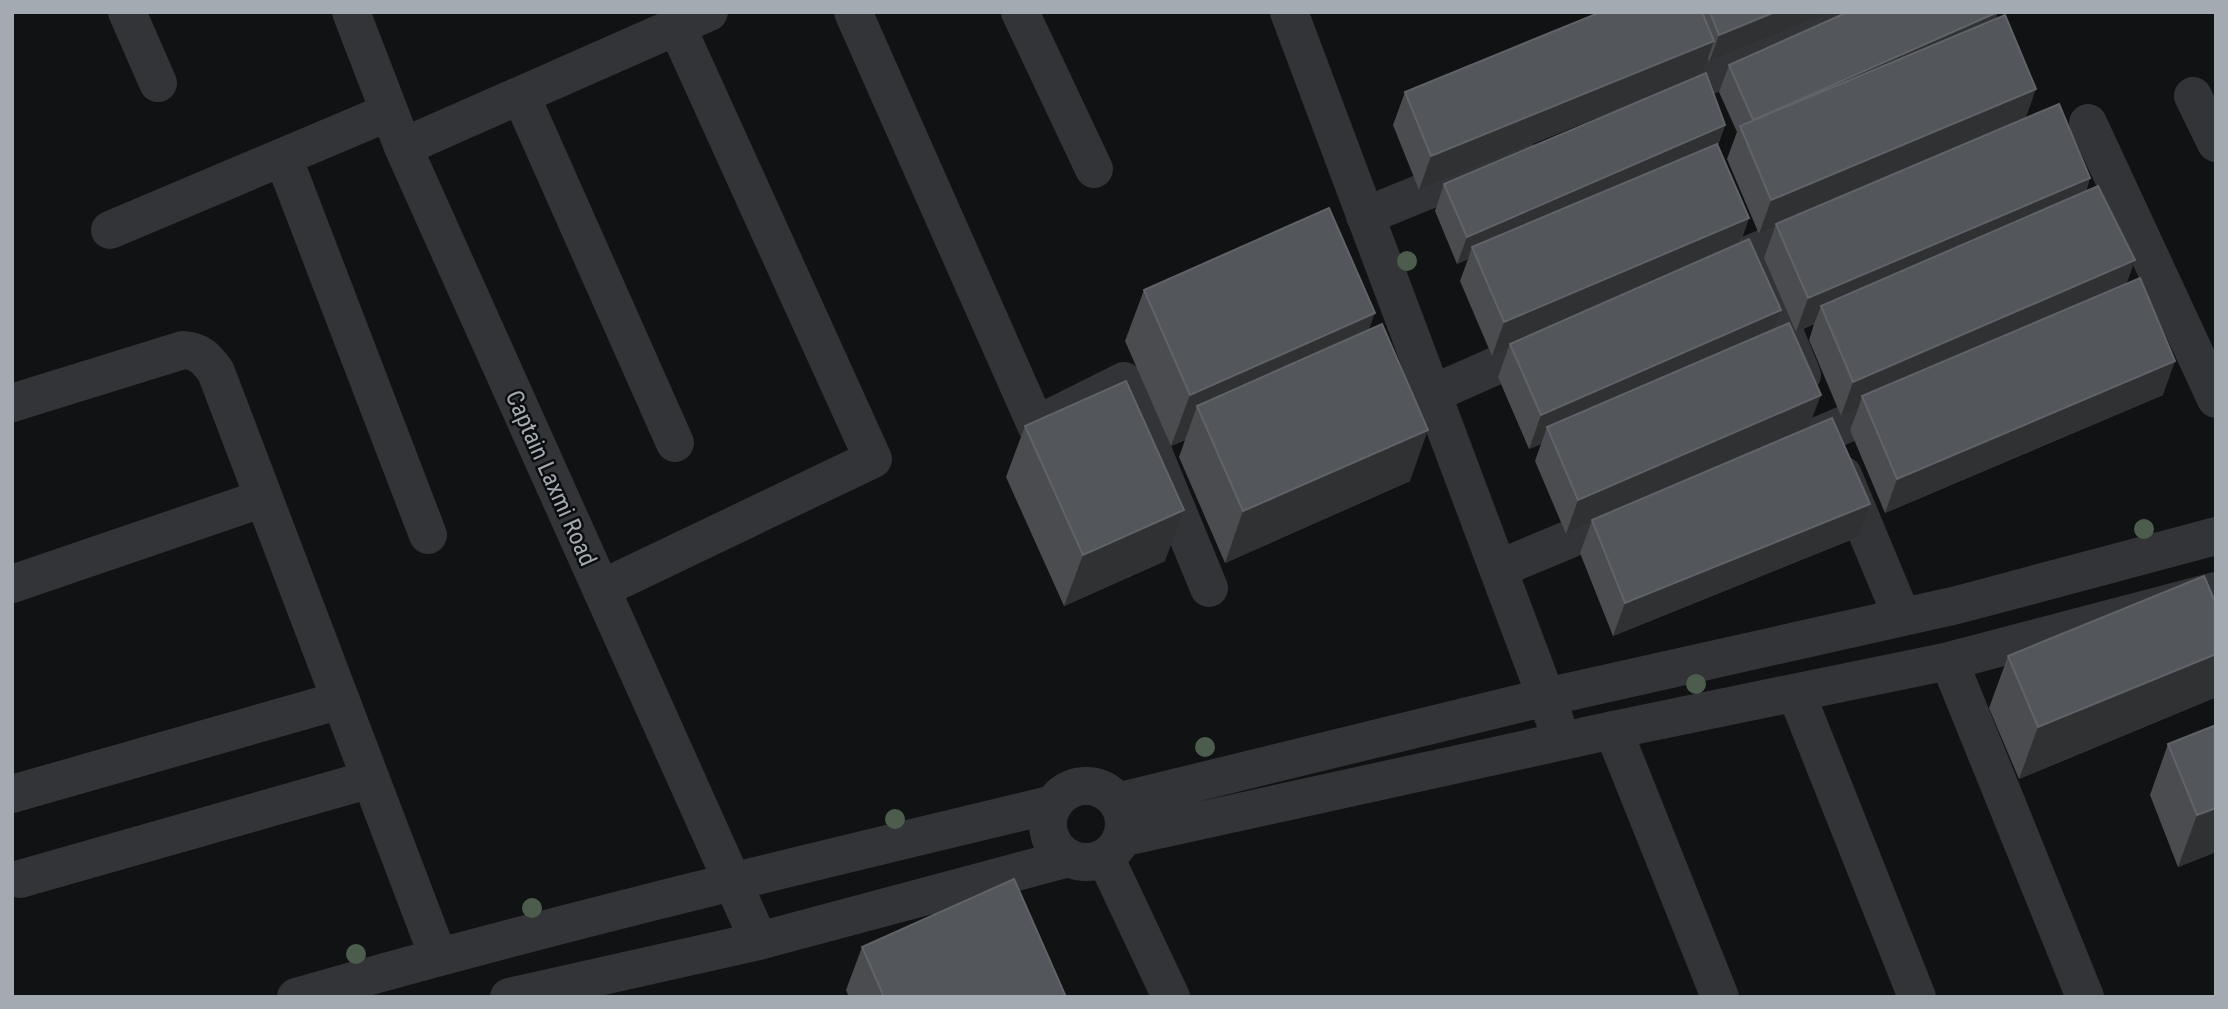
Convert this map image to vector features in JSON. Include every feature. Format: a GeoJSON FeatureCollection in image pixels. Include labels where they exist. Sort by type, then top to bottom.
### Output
{"type":"FeatureCollection","features":[{"type":"Feature","properties":{"kind":"street"},"geometry":{"type":"LineString","coordinates":[[127,12],[159,83]]}},
{"type":"Feature","properties":{"kind":"street","name":"Captain Laxmi Road"},"geometry":{"type":"LineString","coordinates":[[351,12],[403,147],[759,941]]}},
{"type":"Feature","properties":{"kind":"street"},"geometry":{"type":"LineString","coordinates":[[853,12],[1037,425],[1124,381],[1209,588]]}},
{"type":"Feature","properties":{"kind":"street"},"geometry":{"type":"LineString","coordinates":[[1020,12],[1094,169]]}},
{"type":"Feature","properties":{"kind":"street"},"geometry":{"type":"LineString","coordinates":[[1289,12],[1563,741]]}},
{"type":"Feature","properties":{"kind":"street"},"geometry":{"type":"LineString","coordinates":[[1634,106],[1863,12]]}},
{"type":"Feature","properties":{"kind":"street"},"geometry":{"type":"LineString","coordinates":[[403,147],[693,19],[873,459],[601,589]]}},
{"type":"Feature","properties":{"kind":"street"},"geometry":{"type":"LineString","coordinates":[[521,96],[675,443]]}},
{"type":"Feature","properties":{"kind":"street"},"geometry":{"type":"LineString","coordinates":[[2193,96],[2216,143]]}},
{"type":"Feature","properties":{"kind":"street"},"geometry":{"type":"LineString","coordinates":[[110,230],[389,113]]}},
{"type":"Feature","properties":{"kind":"street"},"geometry":{"type":"LineString","coordinates":[[2088,122],[2216,399]]}},
{"type":"Feature","properties":{"kind":"street"},"geometry":{"type":"LineString","coordinates":[[1365,216],[1545,142]]}},
{"type":"Feature","properties":{"kind":"street"},"geometry":{"type":"LineString","coordinates":[[283,157],[428,535]]}},
{"type":"Feature","properties":{"kind":"street"},"geometry":{"type":"LineString","coordinates":[[1676,287],[1852,210]]}},
{"type":"Feature","properties":{"kind":"street"},"geometry":{"type":"LineString","coordinates":[[1752,254],[1902,617]]}},
{"type":"Feature","properties":{"kind":"street"},"geometry":{"type":"LineString","coordinates":[[1432,394],[1589,326]]}},
{"type":"Feature","properties":{"kind":"street"},"geometry":{"type":"LineString","coordinates":[[12,403],[183,350],[196,351],[208,361],[216,372],[438,956]]}},
{"type":"Feature","properties":{"kind":"street"},"geometry":{"type":"LineString","coordinates":[[1761,459],[1926,390]]}},
{"type":"Feature","properties":{"kind":"street"},"geometry":{"type":"LineString","coordinates":[[1497,569],[1671,496]]}},
{"type":"Feature","properties":{"kind":"street"},"geometry":{"type":"LineString","coordinates":[[12,584],[264,498]]}},
{"type":"Feature","properties":{"kind":"street"},"geometry":{"type":"LineString","coordinates":[[509,997],[759,941],[1103,839],[1546,697],[1957,605],[2216,537]]}},
{"type":"Feature","properties":{"kind":"street"},"geometry":{"type":"LineString","coordinates":[[1171,997],[1103,839],[1108,793],[1097,787],[1085,786],[1062,794],[1049,816],[1052,840],[1103,839],[1949,661],[2216,591]]}},
{"type":"Feature","properties":{"kind":"street"},"geometry":{"type":"LineString","coordinates":[[1949,661],[2085,997]]}},
{"type":"Feature","properties":{"kind":"street"},"geometry":{"type":"LineString","coordinates":[[1796,693],[1917,997]]}},
{"type":"Feature","properties":{"kind":"street"},"geometry":{"type":"LineString","coordinates":[[12,794],[341,700]]}},
{"type":"Feature","properties":{"kind":"street"},"geometry":{"type":"LineString","coordinates":[[1613,730],[1720,997]]}},
{"type":"Feature","properties":{"kind":"street"},"geometry":{"type":"LineString","coordinates":[[20,879],[371,779]]}},
{"type":"Feature","properties":{"kind":"street"},"geometry":{"type":"LineString","coordinates":[[296,997],[438,956],[731,881],[1054,804]]}},
{"type":"Feature","properties":{"kind":"building"},"geometry":{"type":"Polygon","coordinates":[[[1601,12],[1702,12],[1714,41],[1431,156],[1405,92],[1601,12]]]}},
{"type":"Feature","properties":{"kind":"building"},"geometry":{"type":"Polygon","coordinates":[[[1710,12],[1775,12],[1719,35],[1710,12]]]}},
{"type":"Feature","properties":{"kind":"building"},"geometry":{"type":"Polygon","coordinates":[[[1848,12],[1998,12],[1753,120],[1729,65],[1848,12]]]}},
{"type":"Feature","properties":{"kind":"building"},"geometry":{"type":"Polygon","coordinates":[[[2005,15],[2036,89],[1771,200],[1740,126],[2005,15]]]}},
{"type":"Feature","properties":{"kind":"building"},"geometry":{"type":"Polygon","coordinates":[[[1706,73],[1725,125],[1467,237],[1444,184],[1706,73]]]}},
{"type":"Feature","properties":{"kind":"building"},"geometry":{"type":"Polygon","coordinates":[[[2059,104],[2090,178],[1808,298],[1776,224],[2059,104]]]}},
{"type":"Feature","properties":{"kind":"building"},"geometry":{"type":"Polygon","coordinates":[[[1717,144],[1749,218],[1504,322],[1472,247],[1717,144]]]}},
{"type":"Feature","properties":{"kind":"building"},"geometry":{"type":"Polygon","coordinates":[[[2098,186],[2135,260],[1853,382],[1821,306],[2098,186]]]}},
{"type":"Feature","properties":{"kind":"building"},"geometry":{"type":"Polygon","coordinates":[[[1329,208],[1375,313],[1190,395],[1144,290],[1329,208]]]}},
{"type":"Feature","properties":{"kind":"building"},"geometry":{"type":"Polygon","coordinates":[[[1749,239],[1781,310],[1541,415],[1510,344],[1749,239]]]}},
{"type":"Feature","properties":{"kind":"building"},"geometry":{"type":"Polygon","coordinates":[[[2140,278],[2175,361],[1897,479],[1862,396],[2140,278]]]}},
{"type":"Feature","properties":{"kind":"building"},"geometry":{"type":"Polygon","coordinates":[[[1789,323],[1821,395],[1578,500],[1547,427],[1789,323]]]}},
{"type":"Feature","properties":{"kind":"building"},"geometry":{"type":"Polygon","coordinates":[[[1382,324],[1428,430],[1243,511],[1197,406],[1382,324]]]}},
{"type":"Feature","properties":{"kind":"building"},"geometry":{"type":"Polygon","coordinates":[[[1126,381],[1184,510],[1083,555],[1025,426],[1126,381]]]}},
{"type":"Feature","properties":{"kind":"building"},"geometry":{"type":"Polygon","coordinates":[[[1832,418],[1870,504],[1625,603],[1592,520],[1832,418]]]}},
{"type":"Feature","properties":{"kind":"building"},"geometry":{"type":"Polygon","coordinates":[[[2204,576],[2216,604],[2216,654],[2038,727],[2008,656],[2204,576]]]}},
{"type":"Feature","properties":{"kind":"building"},"geometry":{"type":"Polygon","coordinates":[[[2216,725],[2216,808],[2197,815],[2168,744],[2216,725]]]}},
{"type":"Feature","properties":{"kind":"building"},"geometry":{"type":"Polygon","coordinates":[[[1014,879],[1066,997],[884,997],[862,947],[1014,879]]]}}]}
